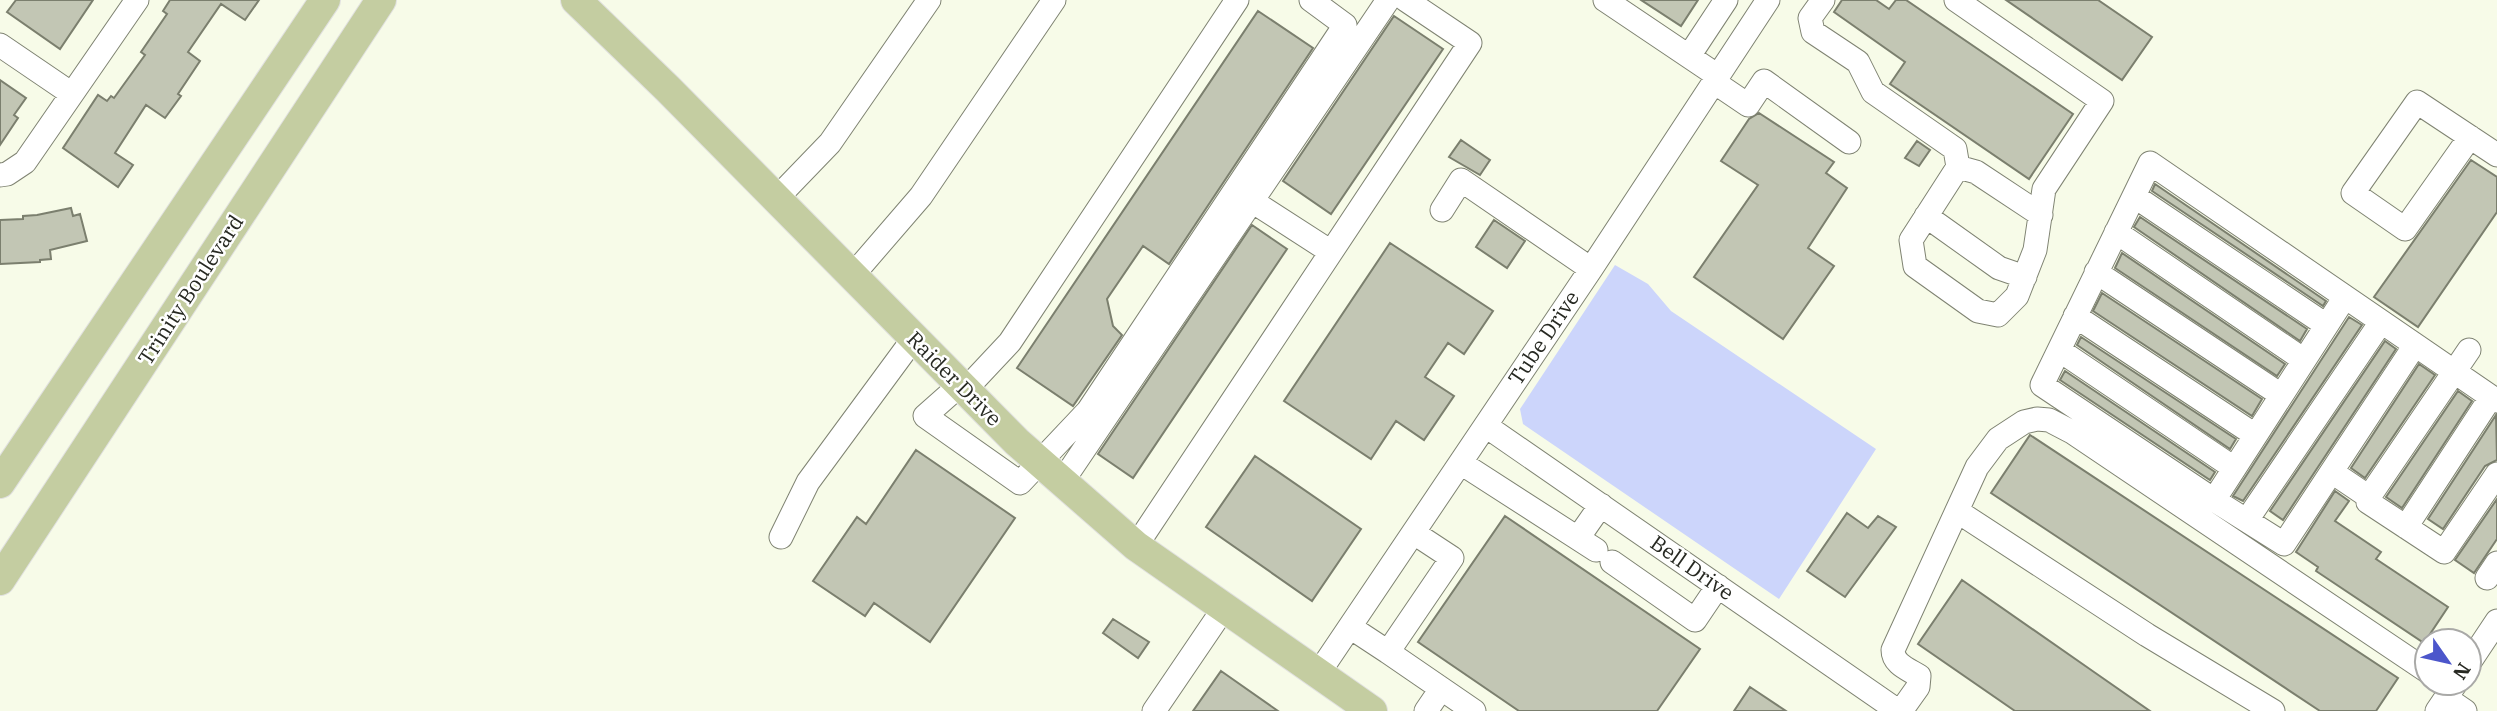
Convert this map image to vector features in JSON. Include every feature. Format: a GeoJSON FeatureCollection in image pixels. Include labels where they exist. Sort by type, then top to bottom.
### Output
{"type":"FeatureCollection","features":[{"type":"Feature","properties":{"kind":"main road"},"geometry":{"type":"LineString","coordinates":[[0,483],[325,0]]}},
{"type":"Feature","properties":{"kind":"main road","name":"Trinity Boulevard"},"geometry":{"type":"LineString","coordinates":[[0,580],[381,0]]}},
{"type":"Feature","properties":{"kind":"main road","name":"Raider Drive"},"geometry":{"type":"LineString","coordinates":[[576,0],[1051,472],[1136,546],[1372,711]]}},
{"type":"Feature","properties":{"kind":"street"},"geometry":{"type":"LineString","coordinates":[[4,175],[25,162],[137,0]]}},
{"type":"Feature","properties":{"kind":"street"},"geometry":{"type":"LineString","coordinates":[[776,199],[830,143],[929,0]]}},
{"type":"Feature","properties":{"kind":"street"},"geometry":{"type":"LineString","coordinates":[[852,276],[921,196],[1054,0]]}},
{"type":"Feature","properties":{"kind":"street"},"geometry":{"type":"LineString","coordinates":[[1237,0],[1010,342],[963,387],[925,416],[1020,483],[1051,472],[1252,201],[1388,0]]}},
{"type":"Feature","properties":{"kind":"street"},"geometry":{"type":"LineString","coordinates":[[1051,472],[1088,411],[1345,25],[1311,0]]}},
{"type":"Feature","properties":{"kind":"street"},"geometry":{"type":"LineString","coordinates":[[1136,546],[1470,43],[1406,0]]}},
{"type":"Feature","properties":{"kind":"street"},"geometry":{"type":"LineString","coordinates":[[1605,0],[1689,57],[1748,105],[1765,81],[1849,142]]}},
{"type":"Feature","properties":{"kind":"street"},"geometry":{"type":"LineString","coordinates":[[1689,57],[1726,0]]}},
{"type":"Feature","properties":{"kind":"street","name":"Tube Drive"},"geometry":{"type":"LineString","coordinates":[[1318,674],[1591,269],[1768,0]]}},
{"type":"Feature","properties":{"kind":"street"},"geometry":{"type":"LineString","coordinates":[[1823,0],[1810,18],[1813,32],[1858,62],[1873,92],[1955,149],[1958,167],[1911,240],[1915,267],[1978,311],[1998,315],[2017,296],[2025,278],[2035,250],[2044,189],[2102,101],[1956,0]]}},
{"type":"Feature","properties":{"kind":"street"},"geometry":{"type":"LineString","coordinates":[[0,45],[72,94]]}},
{"type":"Feature","properties":{"kind":"street"},"geometry":{"type":"LineString","coordinates":[[2470,137],[2404,229],[2353,193],[2417,102],[2470,137],[2497,155]]}},
{"type":"Feature","properties":{"kind":"street"},"geometry":{"type":"LineString","coordinates":[[2406,527],[2494,399],[2150,163],[2042,385],[2284,544],[2415,345]]}},
{"type":"Feature","properties":{"kind":"street"},"geometry":{"type":"LineString","coordinates":[[1958,167],[1976,172],[2040,215]]}},
{"type":"Feature","properties":{"kind":"street"},"geometry":{"type":"LineString","coordinates":[[1441,210],[1461,180],[1591,269]]}},
{"type":"Feature","properties":{"kind":"street"},"geometry":{"type":"LineString","coordinates":[[2134,196],[2326,325]]}},
{"type":"Feature","properties":{"kind":"street"},"geometry":{"type":"LineString","coordinates":[[1252,201],[1331,252]]}},
{"type":"Feature","properties":{"kind":"street"},"geometry":{"type":"LineString","coordinates":[[1926,216],[1999,268],[2025,278]]}},
{"type":"Feature","properties":{"kind":"street"},"geometry":{"type":"LineString","coordinates":[[2116,232],[2304,360]]}},
{"type":"Feature","properties":{"kind":"street"},"geometry":{"type":"LineString","coordinates":[[2096,272],[2281,395]]}},
{"type":"Feature","properties":{"kind":"street"},"geometry":{"type":"LineString","coordinates":[[2214,500],[2344,296]]}},
{"type":"Feature","properties":{"kind":"street"},"geometry":{"type":"LineString","coordinates":[[2075,316],[2255,435]]}},
{"type":"Feature","properties":{"kind":"street"},"geometry":{"type":"LineString","coordinates":[[2247,520],[2381,321]]}},
{"type":"Feature","properties":{"kind":"street"},"geometry":{"type":"LineString","coordinates":[[781,537],[808,482],[914,338]]}},
{"type":"Feature","properties":{"kind":"street"},"geometry":{"type":"LineString","coordinates":[[2059,350],[2234,468]]}},
{"type":"Feature","properties":{"kind":"street"},"geometry":{"type":"LineString","coordinates":[[2469,350],[2368,502],[2444,552],[2497,474]]}},
{"type":"Feature","properties":{"kind":"street"},"geometry":{"type":"LineString","coordinates":[[1900,711],[1918,687],[1919,676],[1897,662],[1893,657],[1893,650],[1977,467],[1998,439],[2024,422],[2049,420],[2072,432],[2413,662]]}},
{"type":"Feature","properties":{"kind":"street","name":"Bell Drive"},"geometry":{"type":"LineString","coordinates":[[1486,426],[1900,711]]}},
{"type":"Feature","properties":{"kind":"street"},"geometry":{"type":"LineString","coordinates":[[1461,463],[1595,550],[1695,621],[1718,586]]}},
{"type":"Feature","properties":{"kind":"street"},"geometry":{"type":"LineString","coordinates":[[2332,472],[2369,497]]}},
{"type":"Feature","properties":{"kind":"street"},"geometry":{"type":"LineString","coordinates":[[1595,550],[1601,505]]}},
{"type":"Feature","properties":{"kind":"street"},"geometry":{"type":"LineString","coordinates":[[1957,511],[2147,635],[2273,711]]}},
{"type":"Feature","properties":{"kind":"street"},"geometry":{"type":"LineString","coordinates":[[1388,652],[1452,558],[1414,533]]}},
{"type":"Feature","properties":{"kind":"street"},"geometry":{"type":"LineString","coordinates":[[1154,711],[1224,608]]}},
{"type":"Feature","properties":{"kind":"street"},"geometry":{"type":"LineString","coordinates":[[2483,642],[2497,621]]}},
{"type":"Feature","properties":{"kind":"street"},"geometry":{"type":"LineString","coordinates":[[1350,627],[1474,711]]}},
{"type":"Feature","properties":{"kind":"street"},"geometry":{"type":"LineString","coordinates":[[1426,711],[1441,689]]}},
{"type":"Feature","properties":{"kind":"street"},"geometry":{"type":"LineString","coordinates":[[2451,697],[2465,711]]}},
{"type":"Feature","properties":{"kind":"shaded area"},"geometry":{"type":"Polygon","coordinates":[[[1615,265],[1648,284],[1671,311],[1876,449],[1779,599],[1523,424],[1520,409],[1615,265]]]}},
{"type":"Feature","properties":{"kind":"building"},"geometry":{"type":"Polygon","coordinates":[[[16,0],[93,0],[60,49],[7,12],[16,0]]]}},
{"type":"Feature","properties":{"kind":"building"},"geometry":{"type":"Polygon","coordinates":[[[170,0],[259,0],[245,20],[221,4],[188,52],[200,61],[178,94],[181,96],[165,118],[146,105],[115,153],[133,165],[118,187],[63,148],[98,95],[107,101],[111,96],[114,98],[145,55],[141,52],[167,14],[163,11],[170,0]]]}},
{"type":"Feature","properties":{"kind":"building"},"geometry":{"type":"Polygon","coordinates":[[[1641,0],[1698,0],[1681,26],[1641,0]]]}},
{"type":"Feature","properties":{"kind":"building"},"geometry":{"type":"Polygon","coordinates":[[[1842,0],[1876,0],[1889,9],[1896,0],[1906,0],[2073,114],[2029,179],[1890,84],[1905,62],[1834,12],[1842,0]]]}},
{"type":"Feature","properties":{"kind":"building"},"geometry":{"type":"Polygon","coordinates":[[[2006,0],[2098,0],[2152,37],[2122,80],[2006,0]]]}},
{"type":"Feature","properties":{"kind":"building"},"geometry":{"type":"Polygon","coordinates":[[[1258,11],[1313,48],[1169,264],[1143,246],[1107,299],[1113,326],[1122,335],[1073,406],[1017,368],[1258,11]]]}},
{"type":"Feature","properties":{"kind":"building"},"geometry":{"type":"Polygon","coordinates":[[[1394,16],[1443,49],[1331,214],[1283,181],[1394,16]]]}},
{"type":"Feature","properties":{"kind":"building"},"geometry":{"type":"Polygon","coordinates":[[[0,80],[26,98],[14,115],[18,118],[0,145],[0,80]]]}},
{"type":"Feature","properties":{"kind":"building"},"geometry":{"type":"Polygon","coordinates":[[[1759,113],[1834,162],[1826,173],[1847,188],[1808,248],[1834,266],[1783,339],[1694,277],[1758,185],[1721,161],[1749,119],[1759,113]]]}},
{"type":"Feature","properties":{"kind":"building"},"geometry":{"type":"Polygon","coordinates":[[[1461,140],[1490,160],[1480,175],[1449,157],[1461,140]]]}},
{"type":"Feature","properties":{"kind":"building"},"geometry":{"type":"Polygon","coordinates":[[[1917,141],[1930,150],[1919,166],[1905,158],[1917,141]]]}},
{"type":"Feature","properties":{"kind":"building"},"geometry":{"type":"Polygon","coordinates":[[[2471,160],[2497,177],[2497,212],[2418,327],[2374,297],[2471,160]]]}},
{"type":"Feature","properties":{"kind":"building"},"geometry":{"type":"Polygon","coordinates":[[[2155,184],[2326,301],[2323,306],[2152,191],[2155,184]]]}},
{"type":"Feature","properties":{"kind":"building"},"geometry":{"type":"Polygon","coordinates":[[[71,208],[73,216],[80,214],[87,241],[50,250],[51,259],[40,262],[0,264],[0,220],[23,219],[23,216],[71,208]]]}},
{"type":"Feature","properties":{"kind":"building"},"geometry":{"type":"Polygon","coordinates":[[[2140,217],[2307,329],[2300,341],[2134,227],[2140,217]]]}},
{"type":"Feature","properties":{"kind":"building"},"geometry":{"type":"Polygon","coordinates":[[[1494,220],[1525,241],[1507,268],[1476,247],[1494,220]]]}},
{"type":"Feature","properties":{"kind":"building"},"geometry":{"type":"Polygon","coordinates":[[[1252,225],[1287,249],[1133,478],[1098,454],[1252,225]]]}},
{"type":"Feature","properties":{"kind":"building"},"geometry":{"type":"Polygon","coordinates":[[[1390,243],[1493,311],[1464,354],[1448,343],[1425,377],[1454,396],[1424,440],[1396,421],[1371,459],[1284,401],[1390,243]]]}},
{"type":"Feature","properties":{"kind":"building"},"geometry":{"type":"Polygon","coordinates":[[[2122,253],[2285,364],[2277,376],[2115,268],[2122,253]]]}},
{"type":"Feature","properties":{"kind":"building"},"geometry":{"type":"Polygon","coordinates":[[[2102,293],[2262,399],[2252,416],[2093,311],[2102,293]]]}},
{"type":"Feature","properties":{"kind":"building"},"geometry":{"type":"Polygon","coordinates":[[[2349,317],[2362,325],[2243,501],[2233,496],[2349,317]]]}},
{"type":"Feature","properties":{"kind":"building"},"geometry":{"type":"Polygon","coordinates":[[[2081,337],[2236,439],[2230,449],[2077,345],[2081,337]]]}},
{"type":"Feature","properties":{"kind":"building"},"geometry":{"type":"Polygon","coordinates":[[[2385,341],[2396,349],[2283,520],[2270,511],[2385,341]]]}},
{"type":"Feature","properties":{"kind":"building"},"geometry":{"type":"Polygon","coordinates":[[[2419,364],[2435,375],[2365,478],[2351,468],[2419,364]]]}},
{"type":"Feature","properties":{"kind":"building"},"geometry":{"type":"Polygon","coordinates":[[[2065,371],[2215,472],[2210,480],[2060,380],[2065,371]]]}},
{"type":"Feature","properties":{"kind":"building"},"geometry":{"type":"Polygon","coordinates":[[[2458,391],[2472,401],[2402,508],[2386,497],[2458,391]]]}},
{"type":"Feature","properties":{"kind":"building"},"geometry":{"type":"Polygon","coordinates":[[[2496,415],[2497,460],[2485,466],[2443,529],[2428,519],[2496,415]]]}},
{"type":"Feature","properties":{"kind":"building"},"geometry":{"type":"Polygon","coordinates":[[[2030,435],[2398,678],[2376,711],[2320,711],[1991,493],[2030,435]]]}},
{"type":"Feature","properties":{"kind":"building"},"geometry":{"type":"Polygon","coordinates":[[[916,450],[1015,518],[930,642],[874,603],[865,616],[813,581],[857,517],[866,524],[916,450]]]}},
{"type":"Feature","properties":{"kind":"building"},"geometry":{"type":"Polygon","coordinates":[[[1255,456],[1361,529],[1312,601],[1206,527],[1255,456]]]}},
{"type":"Feature","properties":{"kind":"building"},"geometry":{"type":"Polygon","coordinates":[[[2335,491],[2349,501],[2335,521],[2381,552],[2376,559],[2448,607],[2435,627],[2413,627],[2413,636],[2316,571],[2318,567],[2296,552],[2335,491]]]}},
{"type":"Feature","properties":{"kind":"building"},"geometry":{"type":"Polygon","coordinates":[[[2497,499],[2497,539],[2474,573],[2455,560],[2497,499]]]}},
{"type":"Feature","properties":{"kind":"building"},"geometry":{"type":"Polygon","coordinates":[[[1847,513],[1868,528],[1878,516],[1896,527],[1845,597],[1807,571],[1847,513]]]}},
{"type":"Feature","properties":{"kind":"building"},"geometry":{"type":"Polygon","coordinates":[[[1505,516],[1700,649],[1657,711],[1519,711],[1418,642],[1505,516]]]}},
{"type":"Feature","properties":{"kind":"building"},"geometry":{"type":"Polygon","coordinates":[[[1962,580],[2150,711],[2015,711],[1918,644],[1962,580]]]}},
{"type":"Feature","properties":{"kind":"building"},"geometry":{"type":"Polygon","coordinates":[[[1113,619],[1149,642],[1138,658],[1103,633],[1113,619]]]}},
{"type":"Feature","properties":{"kind":"building"},"geometry":{"type":"Polygon","coordinates":[[[1221,671],[1278,711],[1193,711],[1221,671]]]}},
{"type":"Feature","properties":{"kind":"building"},"geometry":{"type":"Polygon","coordinates":[[[1750,687],[1786,711],[1734,711],[1750,687]]]}}]}
